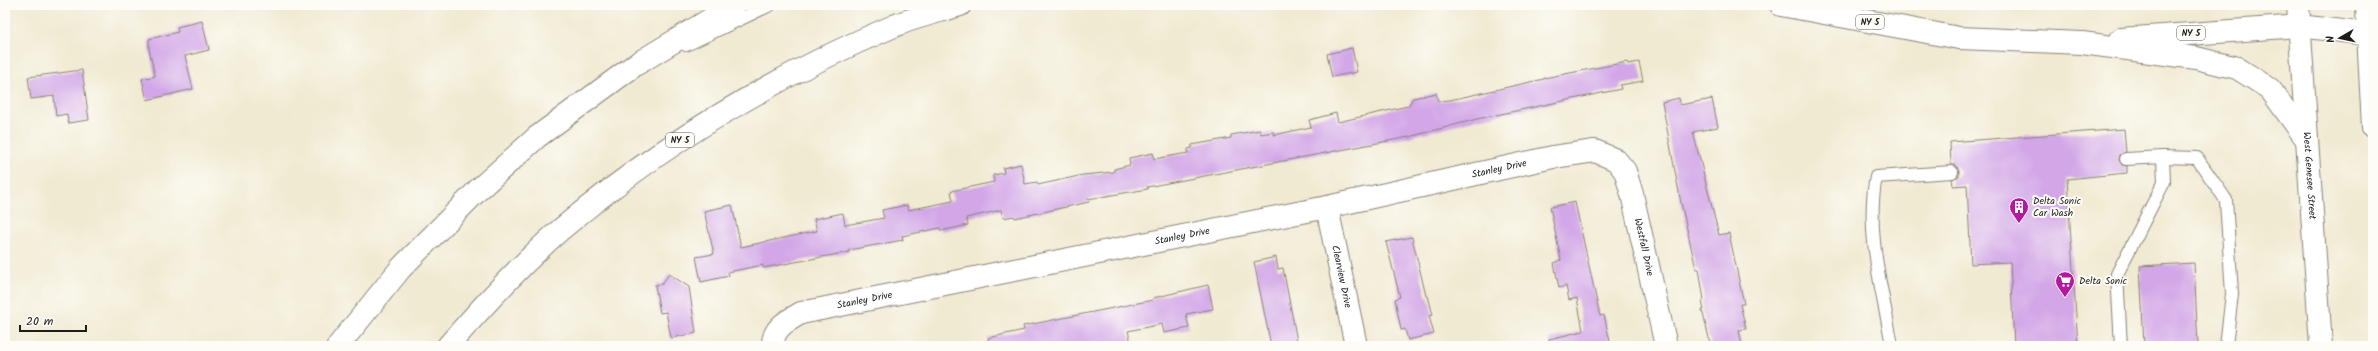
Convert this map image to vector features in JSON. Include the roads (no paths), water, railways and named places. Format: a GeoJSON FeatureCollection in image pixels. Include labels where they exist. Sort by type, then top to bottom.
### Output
{"type":"FeatureCollection","features":[{"type":"Feature","properties":{"kind":"main road"},"geometry":{"type":"LineString","coordinates":[[338,346],[401,268],[478,190],[537,137],[621,76],[734,5]]}},
{"type":"Feature","properties":{"kind":"main road","name":"NY 5"},"geometry":{"type":"LineString","coordinates":[[448,346],[485,304],[558,232],[643,164],[755,92],[895,25],[960,5]]}},
{"type":"Feature","properties":{"kind":"main road","name":"NY 5"},"geometry":{"type":"LineString","coordinates":[[1781,5],[1959,38],[2082,43],[2299,15],[2371,34]]}},
{"type":"Feature","properties":{"kind":"main road"},"geometry":{"type":"LineString","coordinates":[[2367,5],[2371,34],[2373,127]]}},
{"type":"Feature","properties":{"kind":"main road","name":"West Genesee Street"},"geometry":{"type":"LineString","coordinates":[[2299,15],[2321,346]]}},
{"type":"Feature","properties":{"kind":"main road"},"geometry":{"type":"LineString","coordinates":[[2082,43],[2196,58],[2237,68],[2270,89],[2307,140]]}},
{"type":"Feature","properties":{"kind":"main road","name":"Stanley Drive"},"geometry":{"type":"LineString","coordinates":[[773,346],[773,338],[782,324],[801,314],[1327,207],[1553,157],[1595,151],[1608,155]]}},
{"type":"Feature","properties":{"kind":"main road","name":"Westfall Drive"},"geometry":{"type":"LineString","coordinates":[[1608,155],[1616,160],[1625,171],[1632,194],[1666,346]]}},
{"type":"Feature","properties":{"kind":"main road","name":"Clearview Drive"},"geometry":{"type":"LineString","coordinates":[[1327,207],[1356,346]]}},
{"type":"Feature","properties":{"kind":"lane"},"geometry":{"type":"LineString","coordinates":[[621,76],[770,5]]}},
{"type":"Feature","properties":{"kind":"lane"},"geometry":{"type":"LineString","coordinates":[[2126,159],[2163,157],[2197,158],[2226,200],[2232,294],[2226,346]]}},
{"type":"Feature","properties":{"kind":"lane"},"geometry":{"type":"LineString","coordinates":[[2121,346],[2117,274],[2164,182],[2163,157]]}},
{"type":"Feature","properties":{"kind":"lane"},"geometry":{"type":"LineString","coordinates":[[1892,346],[1873,233],[1872,200],[1876,177],[1952,172]]}},
{"type":"Feature","properties":{"kind":"place","name":"Delta Sonic Car Wash"},"geometry":{"type":"Point","coordinates":[2019,224]}},
{"type":"Feature","properties":{"kind":"place","name":"Delta Sonic"},"geometry":{"type":"Point","coordinates":[2065,298]}}]}
